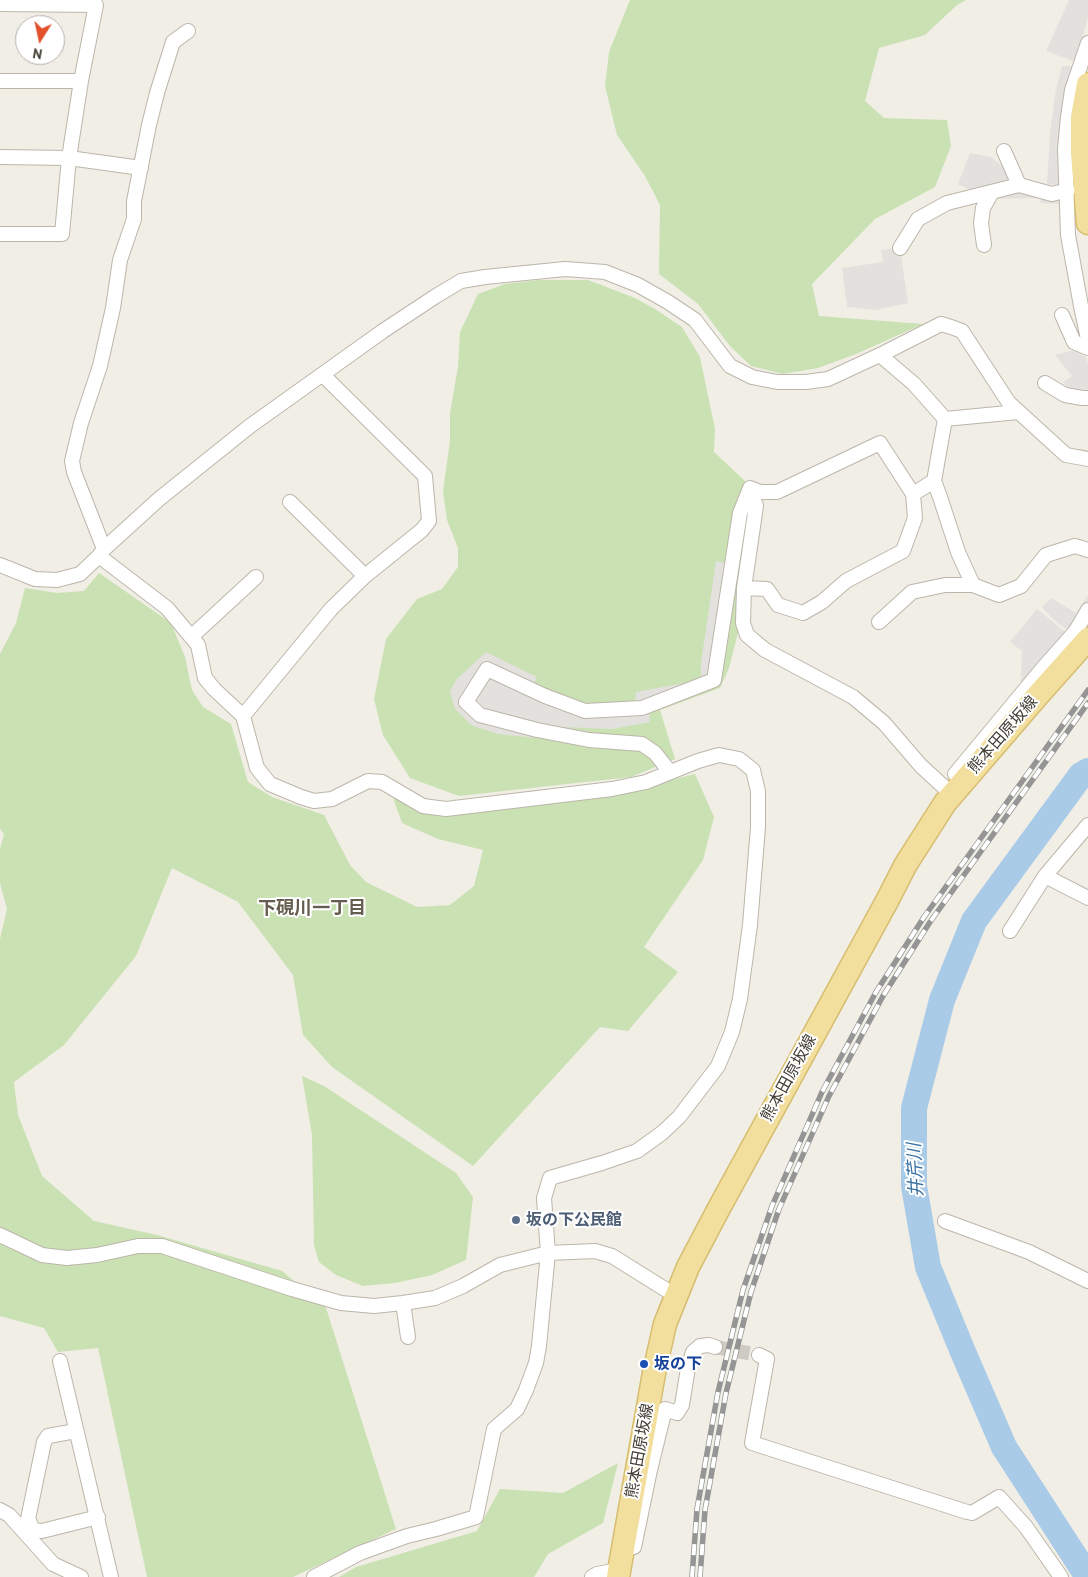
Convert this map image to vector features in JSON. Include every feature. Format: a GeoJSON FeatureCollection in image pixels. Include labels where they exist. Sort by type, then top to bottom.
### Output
{"type":"FeatureCollection","features":[{"type":"Feature","properties":{"kind":"main road"},"geometry":{"type":"LineString","coordinates":[[1088,84],[1082,117],[1082,153],[1088,222]]}},
{"type":"Feature","properties":{"kind":"main road","name":"熊本田原坂線"},"geometry":{"type":"LineString","coordinates":[[622,1575],[643,1472],[654,1373],[666,1324],[688,1267],[906,864],[945,803],[1088,639]]}},
{"type":"Feature","properties":{"kind":"street"},"geometry":{"type":"LineString","coordinates":[[0,4],[97,2],[81,81],[69,158],[62,234],[0,234]]}},
{"type":"Feature","properties":{"kind":"street"},"geometry":{"type":"LineString","coordinates":[[188,31],[173,42],[149,125],[134,202],[134,218],[120,260],[113,308],[100,366],[81,423],[72,461],[74,472],[102,553],[167,608],[198,645],[205,678],[243,716],[257,768],[270,784],[314,801],[332,799],[368,781],[382,782],[423,806],[446,809],[612,789],[646,782],[719,755],[739,759],[752,770],[758,791],[758,827],[750,926],[740,999],[732,1032],[718,1066],[679,1117],[662,1133],[637,1150],[602,1163],[550,1178],[544,1198],[548,1253],[536,1363],[517,1409],[494,1429],[476,1517],[407,1536],[360,1553],[314,1577]]}},
{"type":"Feature","properties":{"kind":"street"},"geometry":{"type":"LineString","coordinates":[[1088,42],[1072,90],[1065,149],[1068,190],[1068,235],[1088,338]]}},
{"type":"Feature","properties":{"kind":"street"},"geometry":{"type":"LineString","coordinates":[[0,81],[81,81]]}},
{"type":"Feature","properties":{"kind":"street"},"geometry":{"type":"LineString","coordinates":[[1004,151],[1019,185]]}},
{"type":"Feature","properties":{"kind":"street"},"geometry":{"type":"LineString","coordinates":[[0,157],[69,158],[141,168]]}},
{"type":"Feature","properties":{"kind":"street"},"geometry":{"type":"LineString","coordinates":[[900,248],[918,220],[947,203],[1019,185],[1052,194],[1068,190]]}},
{"type":"Feature","properties":{"kind":"street"},"geometry":{"type":"LineString","coordinates":[[984,245],[981,223],[983,208],[992,192]]}},
{"type":"Feature","properties":{"kind":"street"},"geometry":{"type":"LineString","coordinates":[[0,565],[36,579],[58,580],[80,574],[160,499],[250,426],[383,331],[461,281],[566,269],[605,272],[638,285],[695,320],[730,366],[752,377],[777,382],[806,382],[828,379],[940,324],[962,331],[1009,403],[1066,455],[1088,460]]}},
{"type":"Feature","properties":{"kind":"street"},"geometry":{"type":"LineString","coordinates":[[1062,315],[1074,342],[1088,348]]}},
{"type":"Feature","properties":{"kind":"street"},"geometry":{"type":"LineString","coordinates":[[880,355],[914,384],[945,419]]}},
{"type":"Feature","properties":{"kind":"street"},"geometry":{"type":"LineString","coordinates":[[243,716],[331,609],[365,576],[422,530],[428,521],[425,476],[323,375]]}},
{"type":"Feature","properties":{"kind":"street"},"geometry":{"type":"LineString","coordinates":[[1045,383],[1065,394],[1088,398]]}},
{"type":"Feature","properties":{"kind":"street"},"geometry":{"type":"LineString","coordinates":[[945,419],[1018,412]]}},
{"type":"Feature","properties":{"kind":"street"},"geometry":{"type":"LineString","coordinates":[[945,419],[934,481],[958,552],[973,584]]}},
{"type":"Feature","properties":{"kind":"street"},"geometry":{"type":"LineString","coordinates":[[744,588],[767,590],[778,605],[803,613],[822,602],[846,581],[903,550],[915,518],[913,494],[880,443],[777,492],[760,492],[750,488]]}},
{"type":"Feature","properties":{"kind":"street"},"geometry":{"type":"LineString","coordinates":[[913,494],[934,481]]}},
{"type":"Feature","properties":{"kind":"street"},"geometry":{"type":"LineString","coordinates":[[750,488],[756,506],[744,588],[743,623],[747,634],[765,650],[853,697],[884,723],[921,766],[945,788]]}},
{"type":"Feature","properties":{"kind":"street"},"geometry":{"type":"LineString","coordinates":[[670,772],[656,752],[642,744],[588,740],[537,730],[480,715],[466,702],[487,669],[545,696],[585,711],[642,708],[714,680],[740,513],[750,488]]}},
{"type":"Feature","properties":{"kind":"street"},"geometry":{"type":"LineString","coordinates":[[290,502],[365,576]]}},
{"type":"Feature","properties":{"kind":"street"},"geometry":{"type":"LineString","coordinates":[[878,622],[912,592],[945,585],[973,584],[999,594],[1021,586],[1046,555],[1075,546],[1088,550]]}},
{"type":"Feature","properties":{"kind":"street"},"geometry":{"type":"LineString","coordinates":[[191,637],[256,577]]}},
{"type":"Feature","properties":{"kind":"street"},"geometry":{"type":"LineString","coordinates":[[925,814],[1074,632],[1088,610]]}},
{"type":"Feature","properties":{"kind":"street"},"geometry":{"type":"LineString","coordinates":[[1010,931],[1045,876],[1088,825]]}},
{"type":"Feature","properties":{"kind":"street"},"geometry":{"type":"LineString","coordinates":[[1045,876],[1088,898]]}},
{"type":"Feature","properties":{"kind":"street"},"geometry":{"type":"LineString","coordinates":[[945,1221],[1029,1252],[1088,1281]]}},
{"type":"Feature","properties":{"kind":"street"},"geometry":{"type":"LineString","coordinates":[[0,1235],[42,1256],[67,1258],[97,1255],[138,1246],[162,1246],[292,1289],[341,1303],[374,1306],[435,1298],[464,1286],[500,1265],[548,1253],[595,1251],[612,1256],[676,1296]]}},
{"type":"Feature","properties":{"kind":"street"},"geometry":{"type":"LineString","coordinates":[[403,1303],[408,1337]]}},
{"type":"Feature","properties":{"kind":"street"},"geometry":{"type":"LineString","coordinates":[[643,1472],[665,1409],[677,1413],[682,1405],[688,1368],[693,1352],[700,1346],[709,1345],[715,1347]]}},
{"type":"Feature","properties":{"kind":"street"},"geometry":{"type":"LineString","coordinates":[[759,1355],[767,1359],[752,1443],[967,1512],[972,1513],[999,1496],[1026,1527],[1061,1577]]}},
{"type":"Feature","properties":{"kind":"street"},"geometry":{"type":"LineString","coordinates":[[60,1361],[111,1577]]}},
{"type":"Feature","properties":{"kind":"street"},"geometry":{"type":"LineString","coordinates":[[31,1533],[28,1519],[44,1442],[48,1436],[76,1430]]}},
{"type":"Feature","properties":{"kind":"street"},"geometry":{"type":"LineString","coordinates":[[0,1510],[31,1533],[54,1570],[81,1577]]}},
{"type":"Feature","properties":{"kind":"street"},"geometry":{"type":"LineString","coordinates":[[31,1533],[98,1517]]}},
{"type":"Feature","properties":{"kind":"street"},"geometry":{"type":"LineString","coordinates":[[592,1577],[597,1574],[622,1575]]}},
{"type":"Feature","properties":{"kind":"green space"},"geometry":{"type":"Polygon","coordinates":[[[630,0],[966,0],[957,5],[925,35],[879,48],[865,101],[884,118],[947,120],[951,146],[935,187],[875,219],[812,284],[819,316],[923,324],[856,354],[818,368],[783,374],[751,366],[730,346],[698,304],[659,274],[660,205],[645,176],[617,135],[605,86],[609,52],[630,0]]]}},
{"type":"Feature","properties":{"kind":"green space"},"geometry":{"type":"Polygon","coordinates":[[[539,280],[588,280],[635,298],[682,327],[700,357],[715,429],[714,452],[745,481],[761,508],[742,617],[729,668],[720,688],[660,710],[675,759],[631,777],[459,796],[410,778],[383,735],[374,699],[386,639],[417,599],[442,589],[458,567],[458,548],[447,520],[443,491],[450,441],[450,413],[458,367],[460,332],[478,294],[505,284],[539,280]]]}},
{"type":"Feature","properties":{"kind":"green space"},"geometry":{"type":"Polygon","coordinates":[[[99,573],[171,623],[185,657],[192,690],[203,707],[231,724],[248,782],[272,797],[324,815],[350,865],[366,882],[417,907],[450,905],[474,886],[483,850],[438,839],[402,823],[393,798],[416,808],[445,816],[517,805],[615,794],[695,774],[714,817],[703,860],[644,947],[678,972],[628,1031],[600,1027],[473,1166],[332,1067],[303,1035],[293,975],[238,902],[172,868],[136,956],[64,1045],[14,1082],[18,1115],[42,1176],[94,1221],[157,1235],[282,1271],[326,1308],[396,1529],[293,1577],[147,1577],[98,1348],[58,1352],[44,1328],[0,1316],[0,939],[7,909],[0,883],[0,849],[4,834],[0,829],[0,654],[16,623],[25,588],[57,593],[84,591],[99,573]]]}},
{"type":"Feature","properties":{"kind":"green space"},"geometry":{"type":"Polygon","coordinates":[[[302,1076],[324,1086],[456,1173],[473,1197],[466,1260],[432,1275],[395,1283],[363,1286],[336,1275],[319,1262],[314,1245],[312,1135],[302,1076]]]}},
{"type":"Feature","properties":{"kind":"green space"},"geometry":{"type":"Polygon","coordinates":[[[618,1463],[603,1523],[548,1554],[534,1577],[339,1577],[356,1567],[477,1531],[500,1489],[563,1493],[618,1463]]]}},
{"type":"Feature","properties":{"kind":"shaded area"},"geometry":{"type":"Polygon","coordinates":[[[1069,0],[1088,0],[1088,17],[1076,62],[1046,51],[1069,0]]]}},
{"type":"Feature","properties":{"kind":"shaded area"},"geometry":{"type":"Polygon","coordinates":[[[1062,66],[1075,66],[1061,185],[1047,184],[1050,134],[1056,89],[1062,66]]]}},
{"type":"Feature","properties":{"kind":"shaded area"},"geometry":{"type":"Polygon","coordinates":[[[970,153],[991,157],[1023,185],[1062,195],[1061,204],[1041,203],[1040,198],[989,199],[958,184],[970,153]]]}},
{"type":"Feature","properties":{"kind":"shaded area"},"geometry":{"type":"Polygon","coordinates":[[[900,248],[908,303],[876,310],[847,307],[842,268],[883,262],[881,250],[900,248]]]}},
{"type":"Feature","properties":{"kind":"shaded area"},"geometry":{"type":"Polygon","coordinates":[[[1074,350],[1086,357],[1088,364],[1088,392],[1069,390],[1063,382],[1072,376],[1055,355],[1074,350]]]}},
{"type":"Feature","properties":{"kind":"shaded area"},"geometry":{"type":"Polygon","coordinates":[[[716,561],[737,566],[721,675],[648,706],[650,722],[612,729],[563,727],[647,742],[650,754],[632,748],[498,734],[471,725],[455,709],[450,692],[456,680],[486,652],[537,677],[533,686],[587,707],[635,703],[636,692],[701,680],[701,663],[716,561]]]}},
{"type":"Feature","properties":{"kind":"shaded area"},"geometry":{"type":"Polygon","coordinates":[[[1088,595],[1088,604],[1070,632],[1053,619],[1042,607],[1051,598],[1076,613],[1088,595]]]}},
{"type":"Feature","properties":{"kind":"shaded area"},"geometry":{"type":"Polygon","coordinates":[[[1037,609],[1068,634],[1020,689],[1022,651],[1010,642],[1037,609]]]}},
{"type":"Feature","properties":{"kind":"waterway","name":"井芹川"},"geometry":{"type":"LineString","coordinates":[[1088,771],[1081,775],[974,921],[942,1000],[914,1108],[914,1186],[928,1267],[1004,1447],[1088,1577]]}},
{"type":"Feature","properties":{"kind":"tunnel"},"geometry":{"type":"LineString","coordinates":[[715,1347],[759,1355]]}},
{"type":"Feature","properties":{"kind":"railway"},"geometry":{"type":"LineString","coordinates":[[692,1577],[697,1509],[718,1392],[743,1290],[772,1206],[822,1092],[876,992],[924,917],[1088,690]]}},
{"type":"Feature","properties":{"kind":"railway"},"geometry":{"type":"LineString","coordinates":[[700,1577],[705,1510],[726,1393],[751,1292],[779,1209],[829,1096],[883,996],[930,922],[1088,703]]}},
{"type":"Feature","properties":{"kind":"place","name":"坂の下公民館"},"geometry":{"type":"Point","coordinates":[516,1220]}},
{"type":"Feature","properties":{"kind":"place","name":"坂の下"},"geometry":{"type":"Point","coordinates":[644,1364]}},
{"type":"Feature","properties":{"kind":"district","name":"下硯川一丁目"},"geometry":{"type":"Point","coordinates":[312,909]}}]}
